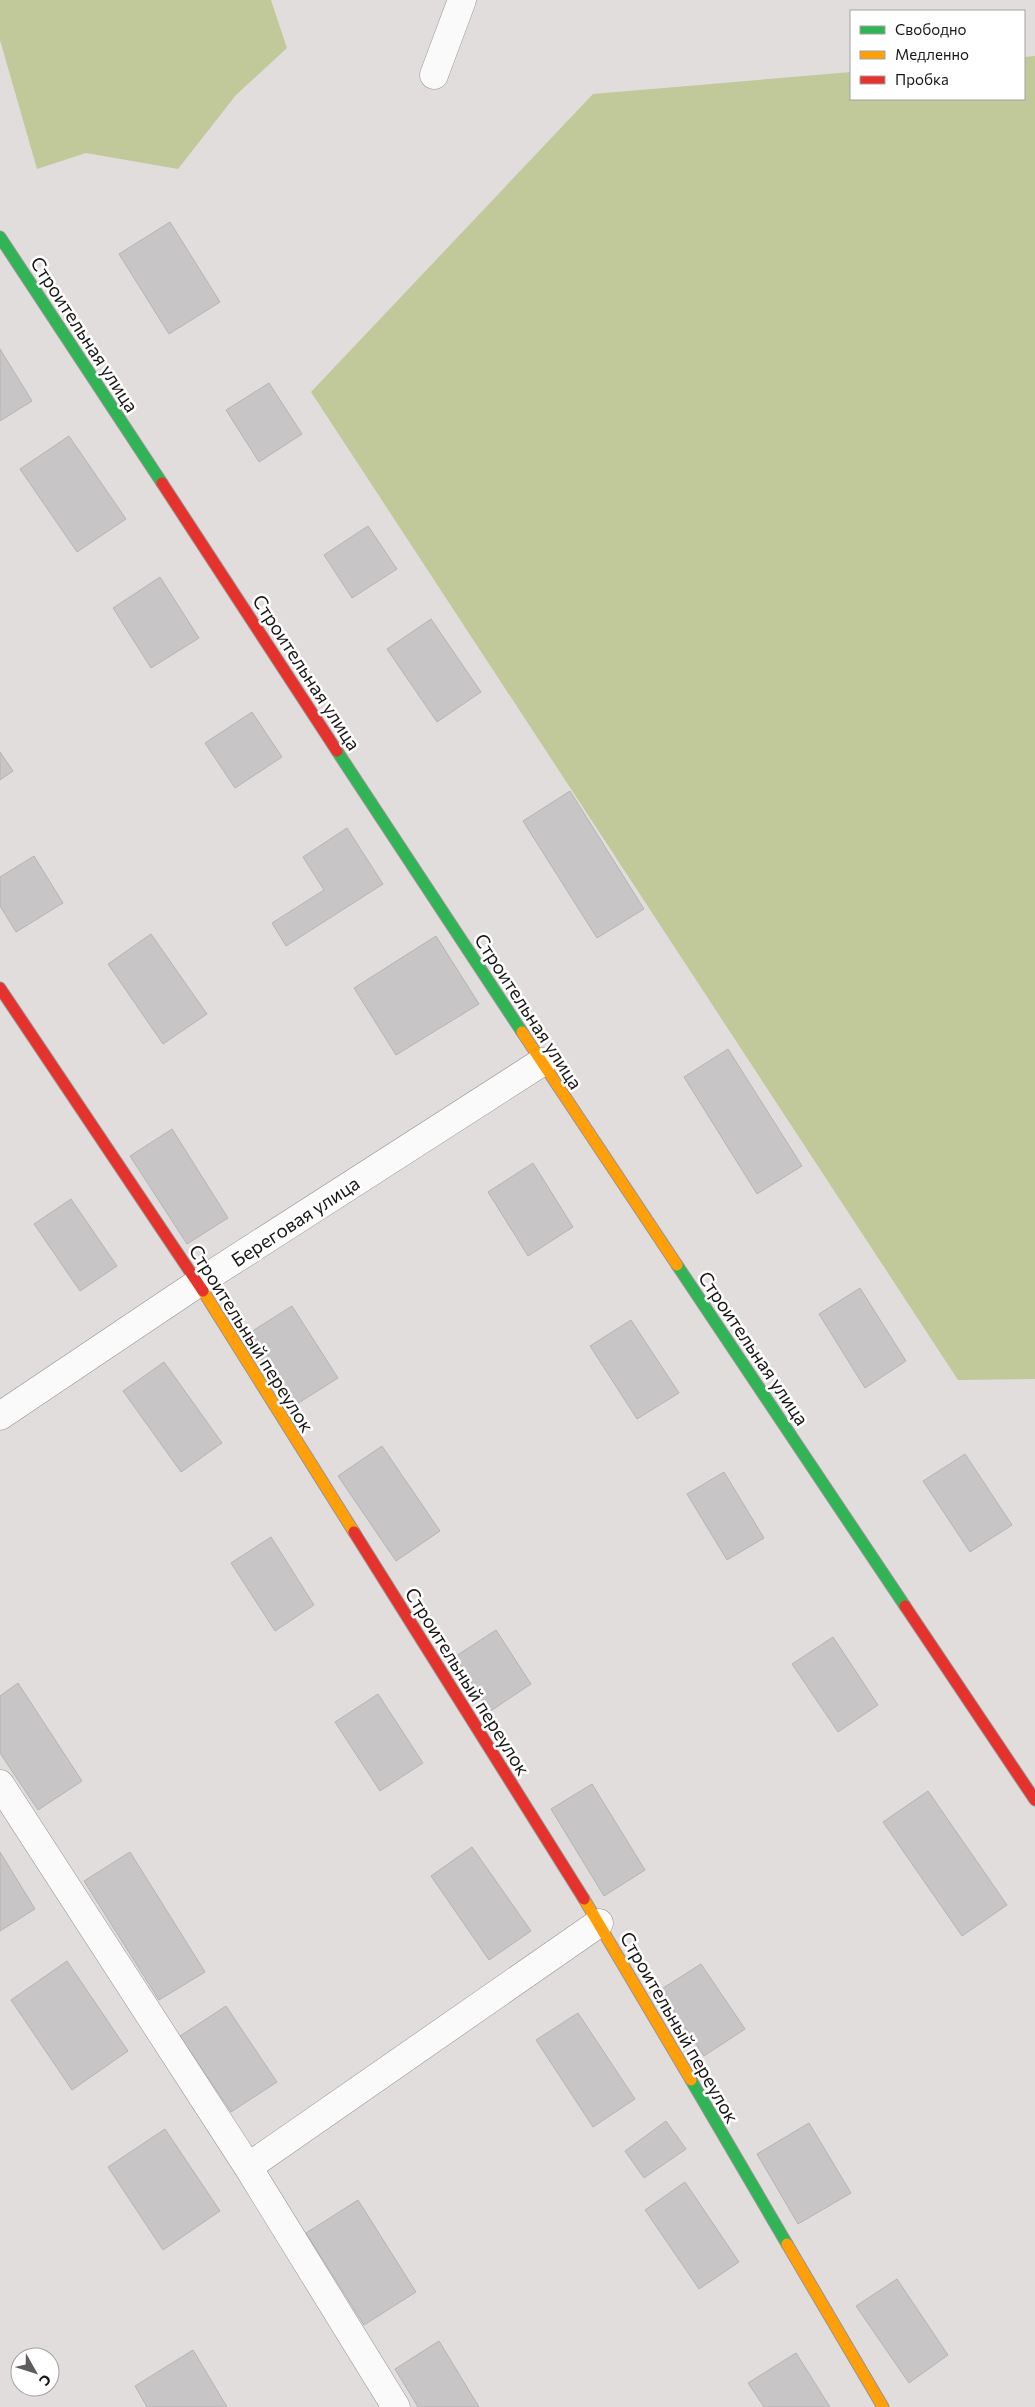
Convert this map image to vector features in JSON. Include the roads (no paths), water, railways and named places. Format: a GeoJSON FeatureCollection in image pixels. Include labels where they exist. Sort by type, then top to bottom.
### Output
{"type":"FeatureCollection","features":[{"type":"Feature","properties":{"kind":"street"},"geometry":{"type":"LineString","coordinates":[[434,75],[462,0]]}},
{"type":"Feature","properties":{"kind":"street","name":"Строительная улица"},"geometry":{"type":"LineString","coordinates":[[0,237],[542,1062],[1035,1800]]}},
{"type":"Feature","properties":{"kind":"street","name":"Строительный переулок"},"geometry":{"type":"LineString","coordinates":[[0,988],[198,1283],[599,1923],[883,2407]]}},
{"type":"Feature","properties":{"kind":"street","name":"Береговая улица"},"geometry":{"type":"LineString","coordinates":[[0,1416],[198,1283],[542,1062]]}},
{"type":"Feature","properties":{"kind":"street"},"geometry":{"type":"LineString","coordinates":[[0,1784],[248,2167],[396,2407]]}},
{"type":"Feature","properties":{"kind":"street"},"geometry":{"type":"LineString","coordinates":[[248,2167],[599,1923]]}}]}
